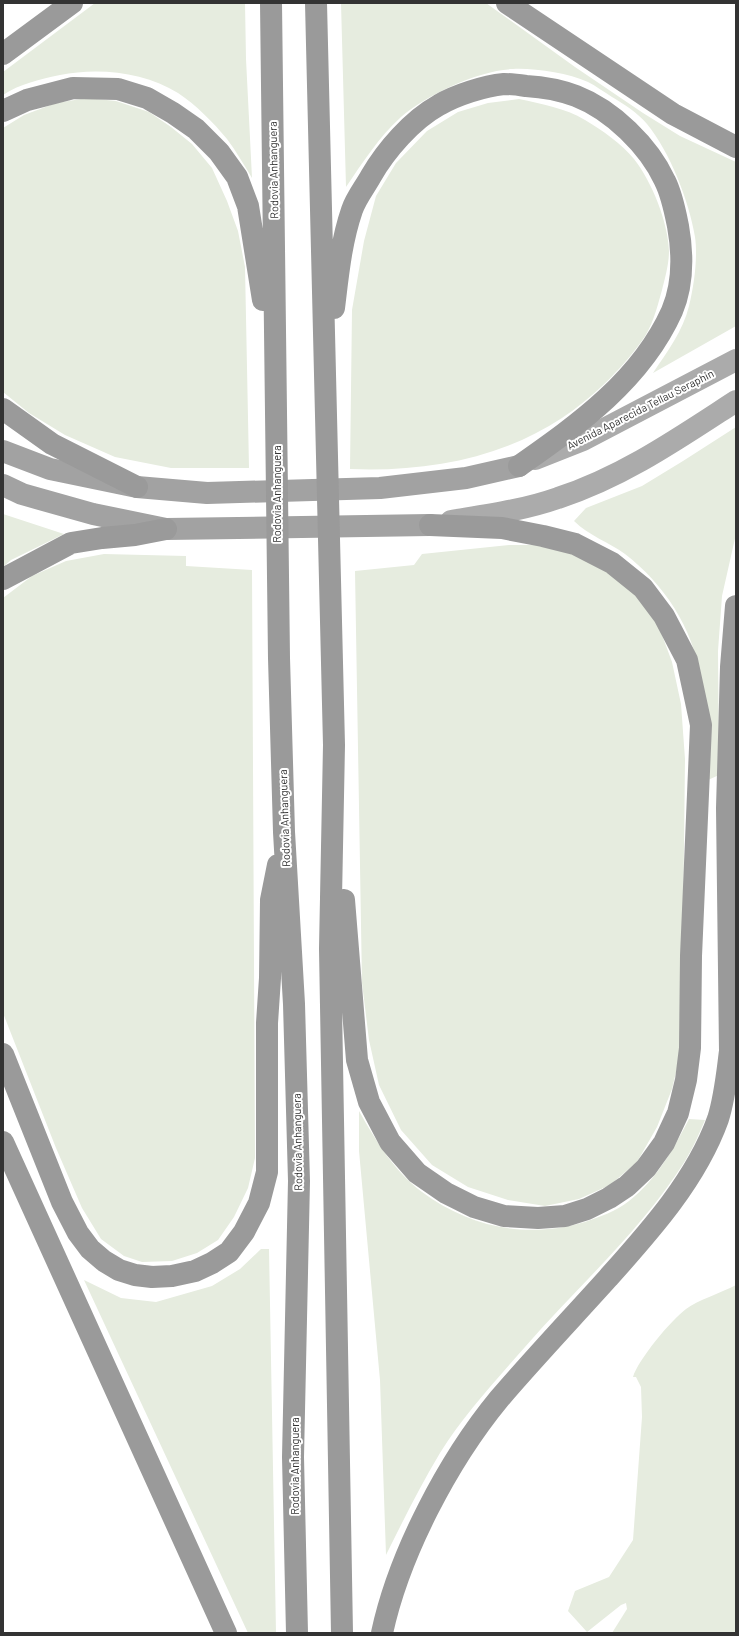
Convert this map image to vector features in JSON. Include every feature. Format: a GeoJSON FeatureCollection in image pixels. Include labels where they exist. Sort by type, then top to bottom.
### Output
{"type":"FeatureCollection","features":[{"type":"Feature","properties":{"kind":"highway"},"geometry":{"type":"LineString","coordinates":[[3,54],[72,3]]}},
{"type":"Feature","properties":{"kind":"highway","name":"Rodovia Anhanguera"},"geometry":{"type":"LineString","coordinates":[[271,3],[278,650],[284,832],[294,1004],[299,1181],[293,1457],[297,1633]]}},
{"type":"Feature","properties":{"kind":"highway"},"geometry":{"type":"LineString","coordinates":[[3,485],[22,494],[93,514],[166,528],[207,528],[386,525],[430,525],[502,528],[575,544],[612,563],[643,588],[664,616],[687,660],[702,725],[691,956],[690,1048],[686,1080],[678,1113],[664,1143],[646,1168],[627,1186],[609,1198],[587,1209],[565,1216],[538,1218],[504,1216],[474,1207],[446,1193],[417,1173],[390,1142],[369,1102],[357,1060],[340,855],[334,745],[325,378],[316,3]]}},
{"type":"Feature","properties":{"kind":"highway"},"geometry":{"type":"LineString","coordinates":[[507,3],[673,114],[736,147]]}},
{"type":"Feature","properties":{"kind":"highway"},"geometry":{"type":"LineString","coordinates":[[325,378],[341,252],[353,209],[379,163],[405,130],[438,105],[475,90],[506,84],[546,87],[577,96],[607,113],[632,132],[665,180],[674,206],[681,242],[681,276],[673,309],[658,339],[638,366],[600,405],[571,430],[519,466]]}},
{"type":"Feature","properties":{"kind":"highway"},"geometry":{"type":"LineString","coordinates":[[3,111],[27,100],[73,88],[118,89],[147,98],[173,113],[196,129],[219,152],[237,177],[248,206],[262,291],[276,400]]}},
{"type":"Feature","properties":{"kind":"highway"},"geometry":{"type":"LineString","coordinates":[[3,409],[52,444],[137,487]]}},
{"type":"Feature","properties":{"kind":"highway","name":"Avenida Aparecida Tellau Seraphin"},"geometry":{"type":"LineString","coordinates":[[3,451],[50,469],[137,487],[207,493],[380,488],[466,478],[519,466]]}},
{"type":"Feature","properties":{"kind":"highway"},"geometry":{"type":"LineString","coordinates":[[3,579],[71,543],[135,535],[166,528]]}},
{"type":"Feature","properties":{"kind":"highway"},"geometry":{"type":"LineString","coordinates":[[382,1633],[387,1613],[401,1573],[423,1519],[444,1481],[468,1443],[498,1401],[641,1241],[691,1174],[706,1147],[718,1119],[726,1087],[730,1051],[727,808],[731,667],[736,606]]}},
{"type":"Feature","properties":{"kind":"highway"},"geometry":{"type":"LineString","coordinates":[[334,745],[330,949],[342,1633]]}},
{"type":"Feature","properties":{"kind":"highway"},"geometry":{"type":"LineString","coordinates":[[3,1054],[62,1202],[78,1233],[90,1249],[104,1261],[119,1270],[135,1275],[152,1277],[172,1276],[195,1271],[212,1263],[229,1252],[244,1232],[259,1203],[268,1172],[267,1023],[270,978],[271,900],[284,832]]}},
{"type":"Feature","properties":{"kind":"highway"},"geometry":{"type":"LineString","coordinates":[[3,1142],[226,1633]]}},
{"type":"Feature","properties":{"kind":"main road","name":"Avenida Aparecida Tellau Seraphin"},"geometry":{"type":"LineString","coordinates":[[519,466],[583,440],[736,360]]}},
{"type":"Feature","properties":{"kind":"main road"},"geometry":{"type":"LineString","coordinates":[[430,525],[498,513],[550,500],[594,484],[657,452],[736,401]]}},
{"type":"Feature","properties":{"kind":"shaded area"},"geometry":{"type":"Polygon","coordinates":[[[95,3],[245,3],[246,59],[252,178],[227,139],[204,114],[178,93],[151,80],[121,73],[90,71],[30,82],[3,95],[3,72],[95,3]]]}},
{"type":"Feature","properties":{"kind":"shaded area"},"geometry":{"type":"Polygon","coordinates":[[[341,3],[486,3],[575,67],[643,113],[680,136],[736,162],[736,326],[653,373],[679,333],[689,306],[696,262],[696,245],[692,223],[683,193],[671,163],[647,124],[626,106],[594,85],[580,79],[531,69],[499,70],[469,79],[438,92],[424,100],[401,117],[393,125],[378,141],[346,187],[341,3]]]}},
{"type":"Feature","properties":{"kind":"shaded area"},"geometry":{"type":"Polygon","coordinates":[[[87,98],[116,101],[149,112],[171,127],[192,144],[212,168],[227,201],[238,231],[245,267],[249,468],[171,468],[115,457],[65,435],[29,413],[3,392],[3,128],[24,115],[56,103],[87,98]]]}},
{"type":"Feature","properties":{"kind":"shaded area"},"geometry":{"type":"Polygon","coordinates":[[[519,99],[561,109],[577,116],[591,124],[624,148],[641,168],[658,203],[666,228],[669,251],[668,266],[651,324],[645,336],[633,353],[605,383],[584,402],[562,418],[538,432],[513,444],[460,460],[406,468],[350,469],[352,310],[364,241],[376,196],[396,163],[427,131],[458,112],[488,103],[519,99]]]}},
{"type":"Feature","properties":{"kind":"shaded area"},"geometry":{"type":"Polygon","coordinates":[[[736,427],[736,534],[722,596],[718,651],[719,775],[708,780],[700,676],[691,641],[683,624],[664,593],[639,566],[625,554],[586,531],[574,521],[586,508],[642,486],[736,427]]]}},
{"type":"Feature","properties":{"kind":"shaded area"},"geometry":{"type":"Polygon","coordinates":[[[3,514],[64,534],[11,560],[3,567],[3,514]]]}},
{"type":"Feature","properties":{"kind":"shaded area"},"geometry":{"type":"Polygon","coordinates":[[[509,545],[538,545],[572,554],[609,573],[641,599],[659,627],[672,662],[681,704],[685,759],[682,1014],[680,1055],[672,1089],[657,1127],[637,1162],[610,1185],[579,1199],[545,1206],[508,1200],[468,1187],[432,1165],[401,1130],[379,1085],[369,1040],[362,983],[355,571],[414,565],[422,554],[509,545]]]}},
{"type":"Feature","properties":{"kind":"shaded area"},"geometry":{"type":"Polygon","coordinates":[[[104,554],[186,556],[186,566],[252,570],[255,1158],[248,1188],[234,1217],[218,1240],[197,1253],[172,1261],[142,1262],[124,1256],[101,1239],[82,1208],[56,1148],[3,1013],[3,598],[32,576],[66,561],[104,554]]]}},
{"type":"Feature","properties":{"kind":"shaded area"},"geometry":{"type":"Polygon","coordinates":[[[359,1111],[386,1155],[403,1175],[422,1192],[460,1214],[480,1222],[500,1227],[542,1230],[585,1222],[619,1208],[639,1193],[656,1174],[677,1142],[689,1119],[705,1120],[685,1161],[668,1187],[649,1211],[609,1257],[525,1347],[480,1398],[459,1425],[440,1453],[386,1555],[380,1380],[359,1151],[359,1111]]]}},
{"type":"Feature","properties":{"kind":"shaded area"},"geometry":{"type":"Polygon","coordinates":[[[261,1249],[269,1249],[276,1633],[248,1633],[84,1280],[121,1298],[156,1302],[212,1286],[240,1269],[261,1249]]]}},
{"type":"Feature","properties":{"kind":"shaded area"},"geometry":{"type":"Polygon","coordinates":[[[736,1285],[736,1633],[612,1633],[627,1609],[626,1603],[621,1605],[587,1632],[568,1611],[575,1591],[609,1577],[633,1540],[642,1417],[641,1387],[636,1377],[633,1377],[636,1370],[648,1351],[680,1314],[697,1303],[736,1285]]]}}]}
